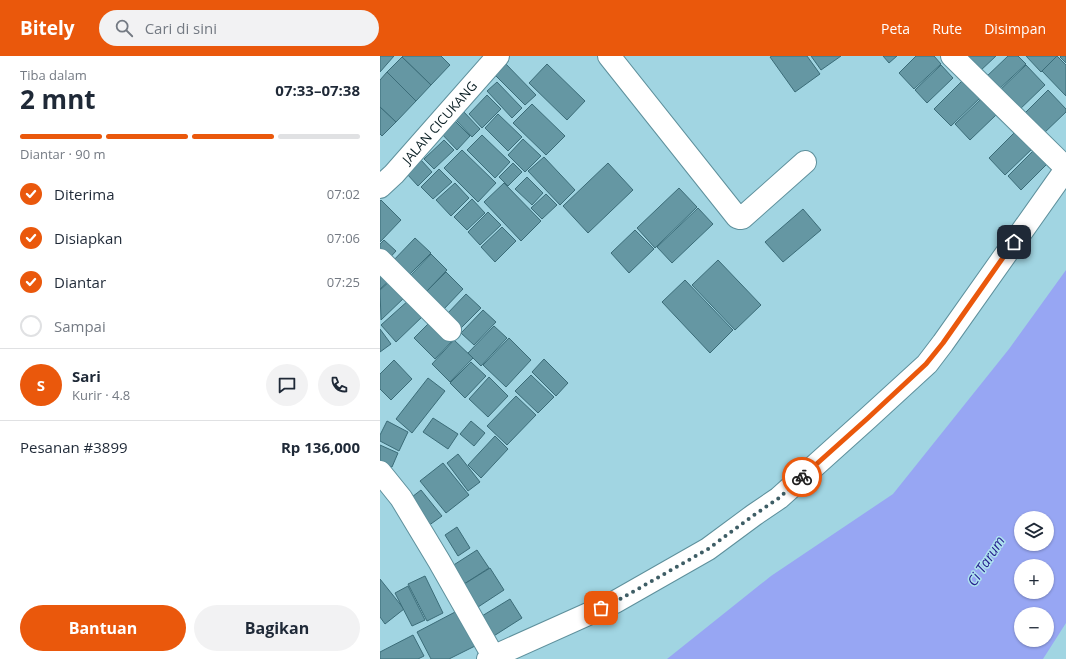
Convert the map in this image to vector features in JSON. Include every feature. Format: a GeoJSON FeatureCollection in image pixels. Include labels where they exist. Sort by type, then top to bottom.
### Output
{"type":"FeatureCollection","features":[{"type":"Feature","properties":{"kind":"street","name":"JALAN CICUKANG"},"geometry":{"type":"LineString","coordinates":[[380,187],[394,174],[498,56]]}},
{"type":"Feature","properties":{"kind":"street"},"geometry":{"type":"LineString","coordinates":[[609,56],[737,217],[742,218],[805,162]]}},
{"type":"Feature","properties":{"kind":"street"},"geometry":{"type":"LineString","coordinates":[[380,472],[409,510],[443,568],[490,658],[615,602],[708,549],[779,498],[926,364],[943,343],[1066,169],[952,56]]}},
{"type":"Feature","properties":{"kind":"street"},"geometry":{"type":"LineString","coordinates":[[380,260],[450,330]]}},
{"type":"Feature","properties":{"kind":"water","name":"Ci Tarum"},"geometry":{"type":"Polygon","coordinates":[[[1066,270],[1066,623],[1054,642],[1054,607],[1014,607],[1014,647],[1051,647],[1043,659],[667,659],[771,576],[893,494],[1009,349],[1066,270]]]}},
{"type":"Feature","properties":{"kind":"building"},"geometry":{"type":"Polygon","coordinates":[[[380,56],[394,56],[380,72],[380,56]]]}},
{"type":"Feature","properties":{"kind":"building"},"geometry":{"type":"Polygon","coordinates":[[[441,56],[450,65],[431,85],[402,57],[441,56]]]}},
{"type":"Feature","properties":{"kind":"building"},"geometry":{"type":"Polygon","coordinates":[[[807,56],[820,74],[795,92],[770,57],[807,56]]]}},
{"type":"Feature","properties":{"kind":"building"},"geometry":{"type":"Polygon","coordinates":[[[811,56],[841,56],[821,70],[811,56]]]}},
{"type":"Feature","properties":{"kind":"building"},"geometry":{"type":"Polygon","coordinates":[[[883,56],[897,56],[889,63],[883,56]]]}},
{"type":"Feature","properties":{"kind":"building"},"geometry":{"type":"Polygon","coordinates":[[[916,56],[934,56],[941,64],[914,89],[899,73],[916,56]]]}},
{"type":"Feature","properties":{"kind":"building"},"geometry":{"type":"Polygon","coordinates":[[[963,56],[996,56],[979,72],[963,56]]]}},
{"type":"Feature","properties":{"kind":"building"},"geometry":{"type":"Polygon","coordinates":[[[1008,56],[1018,56],[1026,64],[997,91],[985,78],[1008,56]]]}},
{"type":"Feature","properties":{"kind":"building"},"geometry":{"type":"Polygon","coordinates":[[[1026,56],[1057,56],[1041,72],[1026,56]]]}},
{"type":"Feature","properties":{"kind":"building"},"geometry":{"type":"Polygon","coordinates":[[[1057,56],[1066,65],[1066,96],[1042,71],[1057,56]]]}},
{"type":"Feature","properties":{"kind":"building"},"geometry":{"type":"Polygon","coordinates":[[[1066,56],[1066,63],[1060,57],[1066,56]]]}},
{"type":"Feature","properties":{"kind":"building"},"geometry":{"type":"Polygon","coordinates":[[[402,57],[431,85],[416,101],[387,72],[402,57]]]}},
{"type":"Feature","properties":{"kind":"building"},"geometry":{"type":"Polygon","coordinates":[[[504,62],[536,95],[525,105],[493,73],[504,62]]]}},
{"type":"Feature","properties":{"kind":"building"},"geometry":{"type":"Polygon","coordinates":[[[547,64],[585,101],[567,120],[529,83],[547,64]]]}},
{"type":"Feature","properties":{"kind":"building"},"geometry":{"type":"Polygon","coordinates":[[[941,65],[953,78],[927,103],[915,90],[941,65]]]}},
{"type":"Feature","properties":{"kind":"building"},"geometry":{"type":"Polygon","coordinates":[[[1026,65],[1045,85],[1016,113],[997,93],[1026,65]]]}},
{"type":"Feature","properties":{"kind":"building"},"geometry":{"type":"Polygon","coordinates":[[[387,72],[416,101],[396,122],[380,107],[380,80],[387,72]]]}},
{"type":"Feature","properties":{"kind":"building"},"geometry":{"type":"Polygon","coordinates":[[[963,80],[981,97],[951,126],[934,109],[963,80]]]}},
{"type":"Feature","properties":{"kind":"building"},"geometry":{"type":"Polygon","coordinates":[[[497,82],[522,108],[512,118],[487,91],[497,82]]]}},
{"type":"Feature","properties":{"kind":"building"},"geometry":{"type":"Polygon","coordinates":[[[1048,90],[1066,109],[1066,112],[1042,135],[1023,115],[1048,90]]]}},
{"type":"Feature","properties":{"kind":"building"},"geometry":{"type":"Polygon","coordinates":[[[487,95],[501,109],[482,128],[469,114],[487,95]]]}},
{"type":"Feature","properties":{"kind":"building"},"geometry":{"type":"Polygon","coordinates":[[[981,99],[996,115],[970,140],[955,124],[981,99]]]}},
{"type":"Feature","properties":{"kind":"building"},"geometry":{"type":"Polygon","coordinates":[[[532,104],[565,136],[546,155],[513,123],[532,104]]]}},
{"type":"Feature","properties":{"kind":"building"},"geometry":{"type":"Polygon","coordinates":[[[380,107],[396,122],[382,136],[380,134],[380,107]]]}},
{"type":"Feature","properties":{"kind":"building"},"geometry":{"type":"Polygon","coordinates":[[[463,111],[480,129],[472,137],[455,119],[463,111]]]}},
{"type":"Feature","properties":{"kind":"building"},"geometry":{"type":"Polygon","coordinates":[[[498,114],[522,137],[508,151],[485,128],[498,114]]]}},
{"type":"Feature","properties":{"kind":"building"},"geometry":{"type":"Polygon","coordinates":[[[453,119],[470,136],[457,150],[440,132],[453,119]]]}},
{"type":"Feature","properties":{"kind":"building"},"geometry":{"type":"Polygon","coordinates":[[[1017,130],[1034,147],[1005,175],[989,158],[1017,130]]]}},
{"type":"Feature","properties":{"kind":"building"},"geometry":{"type":"Polygon","coordinates":[[[482,135],[510,162],[495,178],[467,150],[482,135]]]}},
{"type":"Feature","properties":{"kind":"building"},"geometry":{"type":"Polygon","coordinates":[[[523,139],[541,156],[525,172],[508,155],[523,139]]]}},
{"type":"Feature","properties":{"kind":"building"},"geometry":{"type":"Polygon","coordinates":[[[444,140],[454,150],[434,169],[424,159],[444,140]]]}},
{"type":"Feature","properties":{"kind":"building"},"geometry":{"type":"Polygon","coordinates":[[[1035,149],[1048,163],[1021,190],[1008,176],[1035,149]]]}},
{"type":"Feature","properties":{"kind":"building"},"geometry":{"type":"Polygon","coordinates":[[[462,150],[496,183],[478,202],[444,168],[462,150]]]}},
{"type":"Feature","properties":{"kind":"building"},"geometry":{"type":"Polygon","coordinates":[[[544,157],[575,190],[560,205],[528,171],[544,157]]]}},
{"type":"Feature","properties":{"kind":"building"},"geometry":{"type":"Polygon","coordinates":[[[421,160],[432,172],[418,186],[407,174],[421,160]]]}},
{"type":"Feature","properties":{"kind":"building"},"geometry":{"type":"Polygon","coordinates":[[[513,163],[522,172],[508,186],[499,177],[513,163]]]}},
{"type":"Feature","properties":{"kind":"building"},"geometry":{"type":"Polygon","coordinates":[[[608,163],[633,190],[588,233],[563,206],[608,163]]]}},
{"type":"Feature","properties":{"kind":"building"},"geometry":{"type":"Polygon","coordinates":[[[439,169],[452,182],[433,199],[421,187],[439,169]]]}},
{"type":"Feature","properties":{"kind":"building"},"geometry":{"type":"Polygon","coordinates":[[[527,177],[543,193],[532,205],[515,189],[527,177]]]}},
{"type":"Feature","properties":{"kind":"building"},"geometry":{"type":"Polygon","coordinates":[[[455,183],[469,198],[451,216],[436,200],[455,183]]]}},
{"type":"Feature","properties":{"kind":"building"},"geometry":{"type":"Polygon","coordinates":[[[504,183],[541,221],[521,241],[484,202],[504,183]]]}},
{"type":"Feature","properties":{"kind":"building"},"geometry":{"type":"Polygon","coordinates":[[[679,188],[697,207],[655,248],[637,228],[679,188]]]}},
{"type":"Feature","properties":{"kind":"building"},"geometry":{"type":"Polygon","coordinates":[[[546,194],[557,205],[542,219],[531,208],[546,194]]]}},
{"type":"Feature","properties":{"kind":"building"},"geometry":{"type":"Polygon","coordinates":[[[472,199],[485,213],[467,230],[454,217],[472,199]]]}},
{"type":"Feature","properties":{"kind":"building"},"geometry":{"type":"Polygon","coordinates":[[[381,200],[401,220],[380,242],[380,201],[381,200]]]}},
{"type":"Feature","properties":{"kind":"building"},"geometry":{"type":"Polygon","coordinates":[[[698,208],[713,224],[672,263],[657,247],[698,208]]]}},
{"type":"Feature","properties":{"kind":"building"},"geometry":{"type":"Polygon","coordinates":[[[803,209],[821,230],[783,262],[765,242],[803,209]]]}},
{"type":"Feature","properties":{"kind":"building"},"geometry":{"type":"Polygon","coordinates":[[[488,212],[501,225],[480,245],[468,232],[488,212]]]}},
{"type":"Feature","properties":{"kind":"building"},"geometry":{"type":"Polygon","coordinates":[[[502,227],[516,241],[495,262],[481,247],[502,227]]]}},
{"type":"Feature","properties":{"kind":"building"},"geometry":{"type":"Polygon","coordinates":[[[635,230],[654,249],[629,273],[611,253],[635,230]]]}},
{"type":"Feature","properties":{"kind":"building"},"geometry":{"type":"Polygon","coordinates":[[[415,238],[431,253],[405,279],[390,264],[415,238]]]}},
{"type":"Feature","properties":{"kind":"building"},"geometry":{"type":"Polygon","coordinates":[[[384,240],[396,251],[386,262],[380,257],[380,244],[384,240]]]}},
{"type":"Feature","properties":{"kind":"building"},"geometry":{"type":"Polygon","coordinates":[[[431,254],[447,270],[426,292],[410,276],[431,254]]]}},
{"type":"Feature","properties":{"kind":"building"},"geometry":{"type":"Polygon","coordinates":[[[718,260],[761,305],[735,330],[692,285],[718,260]]]}},
{"type":"Feature","properties":{"kind":"building"},"geometry":{"type":"Polygon","coordinates":[[[380,269],[390,280],[380,289],[380,269]]]}},
{"type":"Feature","properties":{"kind":"building"},"geometry":{"type":"Polygon","coordinates":[[[446,272],[463,289],[443,310],[425,293],[446,272]]]}},
{"type":"Feature","properties":{"kind":"building"},"geometry":{"type":"Polygon","coordinates":[[[391,280],[406,296],[381,320],[380,290],[391,280]]]}},
{"type":"Feature","properties":{"kind":"building"},"geometry":{"type":"Polygon","coordinates":[[[685,280],[733,330],[710,353],[662,302],[685,280]]]}},
{"type":"Feature","properties":{"kind":"building"},"geometry":{"type":"Polygon","coordinates":[[[466,294],[481,308],[460,329],[446,315],[466,294]]]}},
{"type":"Feature","properties":{"kind":"building"},"geometry":{"type":"Polygon","coordinates":[[[410,299],[424,315],[396,342],[381,325],[410,299]]]}},
{"type":"Feature","properties":{"kind":"building"},"geometry":{"type":"Polygon","coordinates":[[[483,310],[496,322],[474,345],[461,333],[483,310]]]}},
{"type":"Feature","properties":{"kind":"building"},"geometry":{"type":"Polygon","coordinates":[[[433,319],[454,339],[435,359],[414,338],[433,319]]]}},
{"type":"Feature","properties":{"kind":"building"},"geometry":{"type":"Polygon","coordinates":[[[494,326],[507,338],[481,366],[468,353],[494,326]]]}},
{"type":"Feature","properties":{"kind":"building"},"geometry":{"type":"Polygon","coordinates":[[[380,329],[391,344],[380,352],[380,329]]]}},
{"type":"Feature","properties":{"kind":"building"},"geometry":{"type":"Polygon","coordinates":[[[509,338],[531,360],[506,387],[483,365],[509,338]]]}},
{"type":"Feature","properties":{"kind":"building"},"geometry":{"type":"Polygon","coordinates":[[[454,340],[473,358],[450,382],[432,364],[454,340]]]}},
{"type":"Feature","properties":{"kind":"building"},"geometry":{"type":"Polygon","coordinates":[[[544,359],[568,383],[556,396],[532,372],[544,359]]]}},
{"type":"Feature","properties":{"kind":"building"},"geometry":{"type":"Polygon","coordinates":[[[394,360],[412,379],[391,400],[380,389],[380,374],[394,360]]]}},
{"type":"Feature","properties":{"kind":"building"},"geometry":{"type":"Polygon","coordinates":[[[471,362],[486,376],[465,398],[450,383],[471,362]]]}},
{"type":"Feature","properties":{"kind":"building"},"geometry":{"type":"Polygon","coordinates":[[[531,375],[554,397],[538,413],[515,391],[531,375]]]}},
{"type":"Feature","properties":{"kind":"building"},"geometry":{"type":"Polygon","coordinates":[[[489,377],[508,396],[488,417],[469,399],[489,377]]]}},
{"type":"Feature","properties":{"kind":"building"},"geometry":{"type":"Polygon","coordinates":[[[428,378],[445,391],[412,433],[396,419],[428,378]]]}},
{"type":"Feature","properties":{"kind":"building"},"geometry":{"type":"Polygon","coordinates":[[[516,396],[536,415],[507,445],[487,426],[516,396]]]}},
{"type":"Feature","properties":{"kind":"building"},"geometry":{"type":"Polygon","coordinates":[[[433,418],[458,434],[448,449],[423,432],[433,418]]]}},
{"type":"Feature","properties":{"kind":"building"},"geometry":{"type":"Polygon","coordinates":[[[387,421],[408,432],[399,451],[380,441],[380,435],[387,421]]]}},
{"type":"Feature","properties":{"kind":"building"},"geometry":{"type":"Polygon","coordinates":[[[471,421],[485,433],[474,446],[460,434],[471,421]]]}},
{"type":"Feature","properties":{"kind":"building"},"geometry":{"type":"Polygon","coordinates":[[[495,436],[508,449],[481,478],[468,465],[495,436]]]}},
{"type":"Feature","properties":{"kind":"building"},"geometry":{"type":"Polygon","coordinates":[[[380,445],[398,453],[392,467],[380,462],[380,445]]]}},
{"type":"Feature","properties":{"kind":"building"},"geometry":{"type":"Polygon","coordinates":[[[458,454],[480,482],[468,491],[447,463],[458,454]]]}},
{"type":"Feature","properties":{"kind":"building"},"geometry":{"type":"Polygon","coordinates":[[[443,463],[469,495],[446,513],[420,481],[443,463]]]}},
{"type":"Feature","properties":{"kind":"building"},"geometry":{"type":"Polygon","coordinates":[[[421,490],[442,516],[428,526],[408,500],[421,490]]]}},
{"type":"Feature","properties":{"kind":"building"},"geometry":{"type":"Polygon","coordinates":[[[457,527],[470,548],[458,556],[445,535],[457,527]]]}},
{"type":"Feature","properties":{"kind":"building"},"geometry":{"type":"Polygon","coordinates":[[[477,550],[489,568],[461,586],[449,568],[477,550]]]}},
{"type":"Feature","properties":{"kind":"building"},"geometry":{"type":"Polygon","coordinates":[[[490,568],[504,590],[475,609],[461,586],[490,568]]]}},
{"type":"Feature","properties":{"kind":"building"},"geometry":{"type":"Polygon","coordinates":[[[425,576],[443,613],[427,621],[408,584],[425,576]]]}},
{"type":"Feature","properties":{"kind":"building"},"geometry":{"type":"Polygon","coordinates":[[[380,579],[404,609],[385,624],[380,617],[380,579]]]}},
{"type":"Feature","properties":{"kind":"building"},"geometry":{"type":"Polygon","coordinates":[[[408,586],[425,620],[412,626],[395,593],[408,586]]]}},
{"type":"Feature","properties":{"kind":"building"},"geometry":{"type":"Polygon","coordinates":[[[510,599],[522,618],[489,639],[477,619],[510,599]]]}},
{"type":"Feature","properties":{"kind":"building"},"geometry":{"type":"Polygon","coordinates":[[[457,611],[475,646],[449,659],[431,659],[417,632],[457,611]]]}},
{"type":"Feature","properties":{"kind":"building"},"geometry":{"type":"Polygon","coordinates":[[[413,635],[424,656],[418,659],[380,659],[380,652],[413,635]]]}},
{"type":"Feature","properties":{"kind":"way so far"},"geometry":{"type":"LineString","coordinates":[[601,608],[615,602],[708,549],[779,498],[802,477]]}},
{"type":"Feature","properties":{"kind":"route"},"geometry":{"type":"LineString","coordinates":[[802,477],[926,364],[943,343],[1014,242]]}}]}
